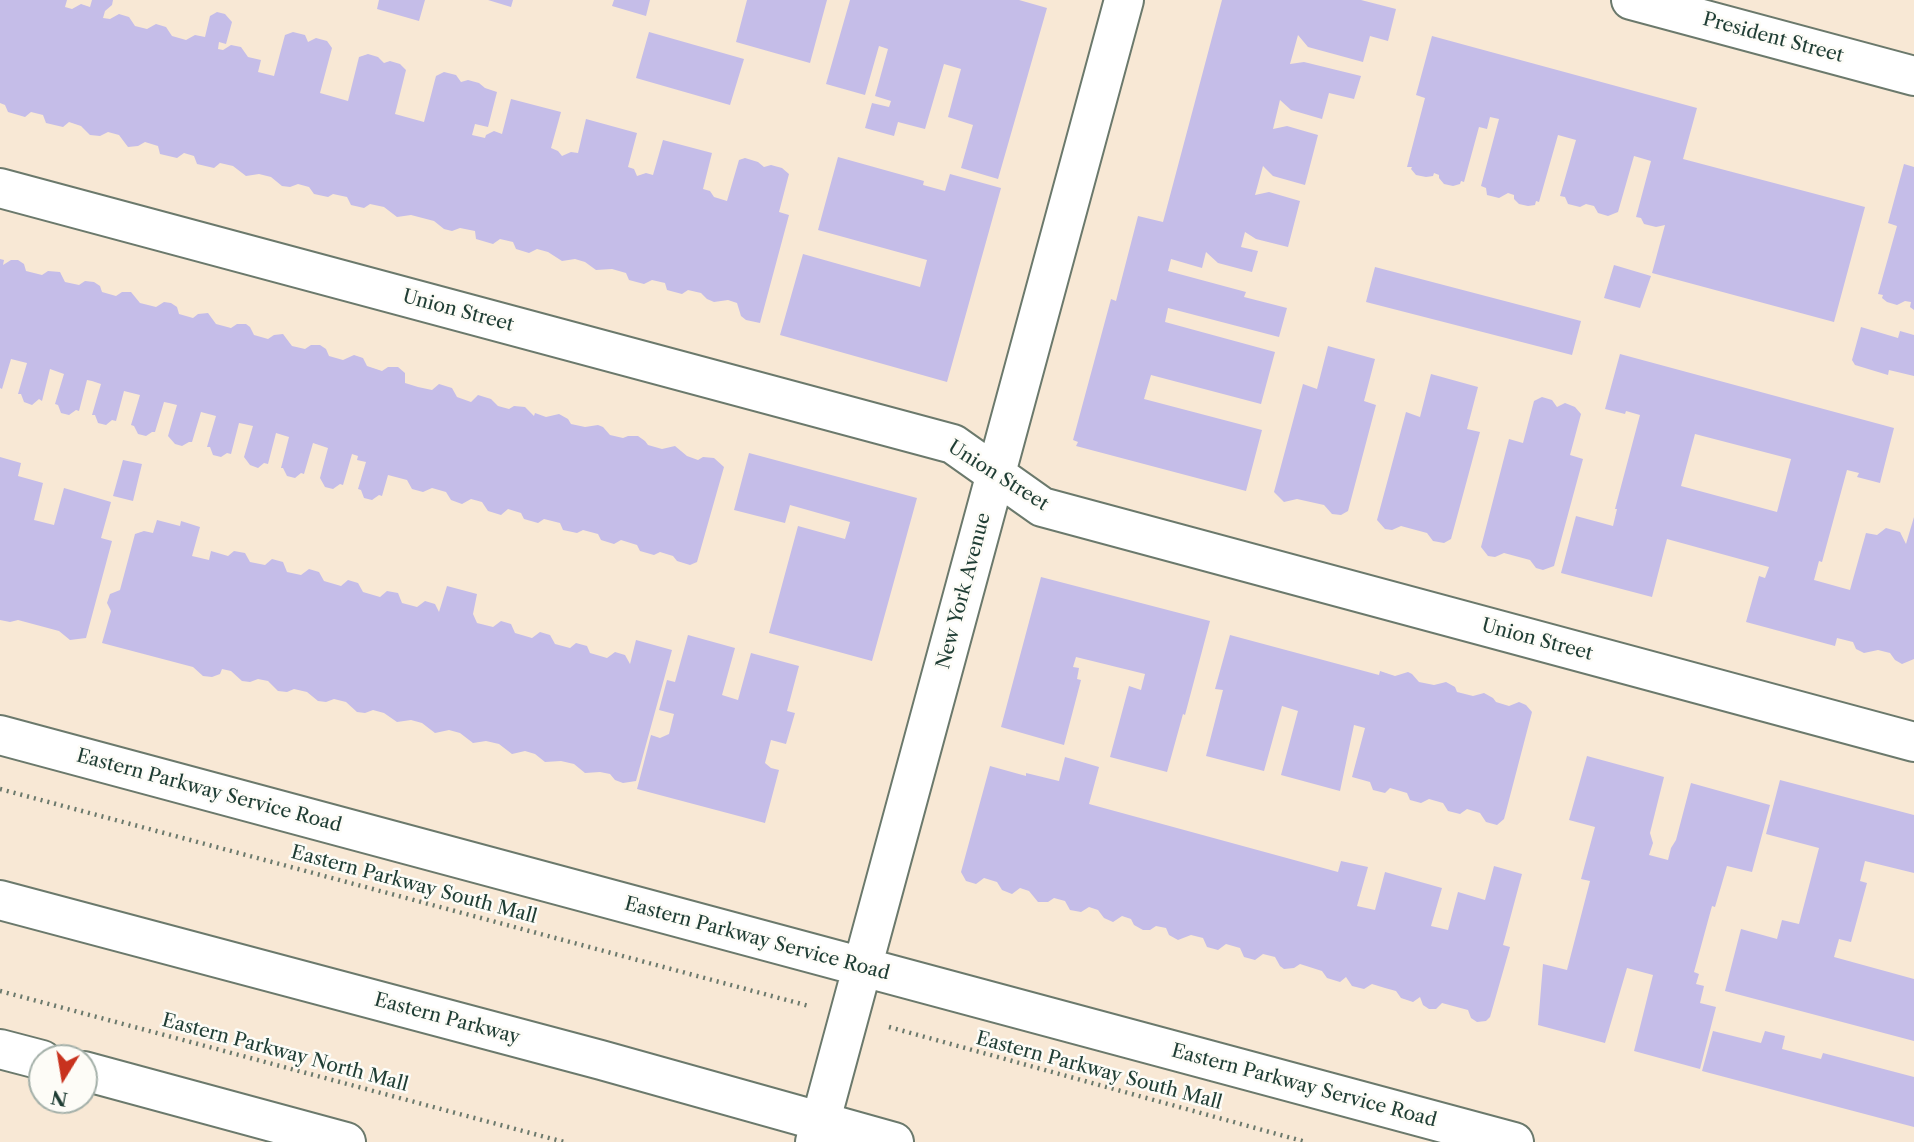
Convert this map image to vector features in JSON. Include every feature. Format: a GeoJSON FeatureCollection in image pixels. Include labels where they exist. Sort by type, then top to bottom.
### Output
{"type":"FeatureCollection","features":[{"type":"Feature","properties":{"kind":"street","name":"New York Avenue"},"geometry":{"type":"LineString","coordinates":[[818,1132],[1124,0]]}},
{"type":"Feature","properties":{"kind":"street","name":"President Street"},"geometry":{"type":"LineString","coordinates":[[1631,0],[1914,76]]}},
{"type":"Feature","properties":{"kind":"street","name":"Union Street"},"geometry":{"type":"LineString","coordinates":[[0,188],[953,444],[1042,508],[1914,742]]}},
{"type":"Feature","properties":{"kind":"street","name":"Eastern Parkway Service Road"},"geometry":{"type":"LineString","coordinates":[[0,735],[1514,1142]]}},
{"type":"Feature","properties":{"kind":"street","name":"Eastern Parkway"},"geometry":{"type":"LineString","coordinates":[[0,900],[601,1060],[818,1132],[894,1142]]}},
{"type":"Feature","properties":{"kind":"street"},"geometry":{"type":"LineString","coordinates":[[0,1049],[28,1056]]}},
{"type":"Feature","properties":{"kind":"street"},"geometry":{"type":"LineString","coordinates":[[98,1075],[346,1142]]}},
{"type":"Feature","properties":{"kind":"path","name":"Eastern Parkway South Mall"},"geometry":{"type":"LineString","coordinates":[[0,789],[821,1009]]}},
{"type":"Feature","properties":{"kind":"path","name":"Eastern Parkway North Mall"},"geometry":{"type":"LineString","coordinates":[[0,991],[564,1142]]}},
{"type":"Feature","properties":{"kind":"path","name":"Eastern Parkway South Mall"},"geometry":{"type":"LineString","coordinates":[[884,1026],[1306,1142]]}},
{"type":"Feature","properties":{"kind":"building"},"geometry":{"type":"Polygon","coordinates":[[[0,0],[67,0],[65,7],[72,9],[81,4],[90,7],[92,0],[113,0],[103,18],[110,19],[119,14],[129,17],[135,26],[147,29],[156,24],[166,27],[172,36],[186,40],[195,35],[205,37],[210,16],[217,12],[225,14],[232,22],[226,44],[219,42],[218,49],[223,50],[231,45],[241,47],[248,57],[261,60],[258,72],[274,76],[285,35],[293,32],[305,35],[308,42],[316,38],[327,41],[332,48],[320,93],[348,101],[359,57],[368,54],[378,57],[384,63],[390,61],[400,64],[406,70],[395,114],[424,122],[436,76],[444,72],[456,75],[461,82],[468,80],[479,83],[497,92],[488,127],[475,124],[472,135],[485,138],[494,131],[502,134],[511,99],[561,112],[551,148],[562,156],[571,152],[578,153],[586,119],[637,133],[628,167],[634,169],[637,176],[646,173],[653,175],[663,140],[712,153],[703,189],[710,191],[714,197],[727,201],[739,160],[745,158],[764,167],[771,165],[782,168],[789,174],[779,212],[789,215],[760,323],[746,320],[741,316],[737,303],[728,300],[714,302],[701,293],[688,290],[682,294],[667,290],[665,283],[652,280],[644,284],[629,280],[626,273],[612,269],[596,270],[575,259],[562,261],[537,249],[529,253],[516,249],[513,242],[500,239],[493,244],[476,239],[475,231],[444,229],[434,221],[411,215],[397,217],[384,207],[370,204],[364,208],[351,205],[347,197],[314,194],[309,187],[298,184],[282,186],[271,177],[259,174],[246,176],[233,166],[220,163],[214,168],[197,164],[194,156],[184,153],[177,158],[160,154],[158,146],[145,142],[128,147],[119,135],[108,132],[100,136],[90,135],[81,126],[69,122],[63,127],[46,123],[43,115],[31,112],[25,117],[8,112],[5,105],[0,103],[0,0]]]}},
{"type":"Feature","properties":{"kind":"building"},"geometry":{"type":"Polygon","coordinates":[[[379,0],[425,0],[419,21],[377,9],[379,0]]]}},
{"type":"Feature","properties":{"kind":"building"},"geometry":{"type":"Polygon","coordinates":[[[488,0],[513,0],[511,7],[488,0]]]}},
{"type":"Feature","properties":{"kind":"building"},"geometry":{"type":"Polygon","coordinates":[[[614,0],[650,0],[646,16],[612,6],[614,0]]]}},
{"type":"Feature","properties":{"kind":"building"},"geometry":{"type":"Polygon","coordinates":[[[747,0],[827,0],[810,63],[736,42],[747,0]]]}},
{"type":"Feature","properties":{"kind":"building"},"geometry":{"type":"Polygon","coordinates":[[[850,0],[1019,0],[1047,8],[998,179],[961,168],[973,125],[948,117],[961,69],[944,64],[925,129],[898,122],[894,136],[865,128],[872,103],[889,107],[891,101],[875,96],[888,49],[879,46],[865,95],[826,84],[850,0]]]}},
{"type":"Feature","properties":{"kind":"building"},"geometry":{"type":"Polygon","coordinates":[[[1222,0],[1361,0],[1396,9],[1388,41],[1370,36],[1363,62],[1308,47],[1298,35],[1290,64],[1304,62],[1361,76],[1354,99],[1329,93],[1322,119],[1291,110],[1280,100],[1273,129],[1287,126],[1318,135],[1305,185],[1273,176],[1263,166],[1255,195],[1269,192],[1300,201],[1288,247],[1256,239],[1245,232],[1241,247],[1258,251],[1252,272],[1218,263],[1206,252],[1202,268],[1171,259],[1168,271],[1246,292],[1244,297],[1287,308],[1279,337],[1168,308],[1165,322],[1275,352],[1261,404],[1151,375],[1144,399],[1262,430],[1246,491],[1076,446],[1078,442],[1073,440],[1111,299],[1116,301],[1138,216],[1163,222],[1222,0]]]}},
{"type":"Feature","properties":{"kind":"building"},"geometry":{"type":"Polygon","coordinates":[[[649,32],[744,59],[730,105],[636,78],[649,32]]]}},
{"type":"Feature","properties":{"kind":"building"},"geometry":{"type":"Polygon","coordinates":[[[1432,36],[1697,108],[1683,159],[1865,207],[1834,322],[1652,273],[1665,225],[1656,227],[1644,224],[1641,218],[1636,217],[1651,161],[1634,156],[1618,212],[1608,216],[1598,213],[1594,206],[1568,204],[1565,197],[1560,196],[1576,140],[1558,135],[1539,202],[1528,206],[1519,204],[1514,195],[1508,193],[1499,198],[1487,195],[1486,188],[1481,186],[1499,119],[1490,117],[1487,129],[1479,127],[1464,182],[1453,186],[1444,184],[1439,175],[1434,173],[1433,176],[1426,177],[1416,175],[1412,167],[1407,167],[1425,98],[1416,95],[1432,36]]]}},
{"type":"Feature","properties":{"kind":"building"},"geometry":{"type":"Polygon","coordinates":[[[838,157],[924,181],[923,185],[945,191],[950,174],[1001,188],[947,382],[780,335],[803,254],[920,287],[927,260],[818,230],[838,157]]]}},
{"type":"Feature","properties":{"kind":"building"},"geometry":{"type":"Polygon","coordinates":[[[1904,164],[1914,167],[1914,310],[1910,307],[1911,302],[1905,301],[1897,305],[1887,302],[1882,298],[1883,295],[1878,294],[1897,226],[1888,223],[1904,164]]]}},
{"type":"Feature","properties":{"kind":"building"},"geometry":{"type":"Polygon","coordinates":[[[0,259],[4,260],[3,265],[11,260],[18,260],[24,264],[26,271],[42,275],[48,271],[60,272],[65,282],[79,285],[85,281],[94,282],[100,286],[102,292],[116,296],[122,292],[131,292],[140,303],[156,307],[164,302],[171,303],[177,307],[179,314],[193,318],[198,314],[208,313],[216,324],[231,328],[237,324],[246,324],[254,335],[268,339],[283,334],[292,346],[305,349],[311,345],[320,345],[326,349],[329,356],[343,360],[354,355],[363,358],[367,366],[382,371],[388,367],[398,367],[405,373],[405,383],[432,390],[439,384],[452,388],[457,397],[471,402],[478,395],[509,409],[514,406],[525,407],[534,416],[535,413],[546,417],[559,414],[571,424],[603,427],[610,435],[623,438],[638,436],[648,445],[662,449],[675,446],[687,456],[698,460],[703,457],[714,458],[724,467],[697,562],[690,565],[660,552],[654,555],[640,551],[637,545],[621,540],[614,544],[601,540],[598,534],[583,530],[577,533],[563,530],[560,523],[544,519],[538,523],[524,519],[521,513],[508,509],[501,515],[488,511],[482,502],[471,499],[462,504],[451,500],[446,492],[432,488],[423,492],[412,489],[407,480],[388,475],[382,496],[372,500],[364,498],[358,489],[366,462],[357,460],[358,456],[352,454],[343,485],[333,489],[325,487],[320,478],[328,448],[313,443],[304,474],[301,473],[295,478],[287,476],[281,468],[289,437],[276,433],[268,464],[264,463],[258,468],[250,465],[244,457],[253,426],[244,424],[239,423],[231,454],[227,453],[221,457],[213,455],[210,447],[207,447],[216,416],[201,412],[192,442],[182,446],[175,444],[168,436],[177,405],[169,403],[164,402],[155,432],[146,436],[138,434],[131,425],[140,395],[124,391],[116,421],[112,420],[106,425],[98,423],[95,415],[92,415],[101,384],[92,381],[87,380],[79,411],[69,415],[61,413],[55,404],[64,374],[50,369],[42,401],[39,399],[32,405],[24,402],[21,394],[18,394],[27,363],[11,359],[2,389],[0,388],[0,259]]]}},
{"type":"Feature","properties":{"kind":"building"},"geometry":{"type":"Polygon","coordinates":[[[1614,265],[1651,276],[1640,308],[1604,298],[1614,265]]]}},
{"type":"Feature","properties":{"kind":"building"},"geometry":{"type":"Polygon","coordinates":[[[1375,267],[1581,321],[1572,355],[1366,302],[1375,267]]]}},
{"type":"Feature","properties":{"kind":"building"},"geometry":{"type":"Polygon","coordinates":[[[1861,327],[1898,338],[1900,331],[1914,335],[1914,376],[1889,370],[1888,375],[1855,365],[1852,360],[1861,327]]]}},
{"type":"Feature","properties":{"kind":"building"},"geometry":{"type":"Polygon","coordinates":[[[1328,346],[1375,359],[1364,401],[1376,405],[1348,511],[1341,515],[1332,514],[1324,505],[1297,499],[1284,502],[1274,492],[1303,384],[1317,389],[1328,346]]]}},
{"type":"Feature","properties":{"kind":"building"},"geometry":{"type":"Polygon","coordinates":[[[1620,354],[1894,428],[1880,483],[1857,477],[1859,473],[1847,470],[1822,562],[1819,561],[1814,580],[1850,590],[1866,533],[1877,535],[1886,528],[1900,532],[1906,544],[1914,517],[1914,659],[1902,664],[1890,653],[1878,650],[1864,653],[1856,649],[1853,642],[1837,638],[1835,646],[1746,622],[1759,576],[1765,578],[1769,567],[1667,539],[1652,597],[1561,573],[1576,516],[1613,526],[1640,415],[1605,409],[1620,354]],[[1695,434],[1681,486],[1777,512],[1791,459],[1695,434]]]}},
{"type":"Feature","properties":{"kind":"building"},"geometry":{"type":"Polygon","coordinates":[[[1431,374],[1478,387],[1467,429],[1480,432],[1451,539],[1444,543],[1433,541],[1427,533],[1401,526],[1392,530],[1385,529],[1377,520],[1406,412],[1420,417],[1431,374]]]}},
{"type":"Feature","properties":{"kind":"building"},"geometry":{"type":"Polygon","coordinates":[[[1542,397],[1552,400],[1557,407],[1565,403],[1575,407],[1581,414],[1570,455],[1583,459],[1554,566],[1543,570],[1536,568],[1530,560],[1504,553],[1495,557],[1488,556],[1481,547],[1509,439],[1523,443],[1534,401],[1542,397]]]}},
{"type":"Feature","properties":{"kind":"building"},"geometry":{"type":"Polygon","coordinates":[[[749,453],[917,498],[872,661],[769,633],[798,526],[845,539],[850,522],[790,505],[785,523],[734,510],[749,453]]]}},
{"type":"Feature","properties":{"kind":"building"},"geometry":{"type":"Polygon","coordinates":[[[0,457],[21,463],[18,476],[43,483],[34,520],[54,525],[64,488],[111,502],[101,538],[112,541],[86,638],[70,640],[59,631],[18,620],[0,620],[0,457]]]}},
{"type":"Feature","properties":{"kind":"building"},"geometry":{"type":"Polygon","coordinates":[[[123,460],[142,464],[133,501],[113,496],[123,460]]]}},
{"type":"Feature","properties":{"kind":"building"},"geometry":{"type":"Polygon","coordinates":[[[157,520],[180,526],[181,521],[200,527],[192,556],[209,560],[211,551],[228,556],[234,551],[245,553],[250,562],[265,565],[272,559],[283,562],[287,572],[301,575],[309,569],[319,572],[324,581],[341,586],[348,580],[358,583],[363,592],[380,597],[387,591],[398,593],[402,603],[417,607],[425,601],[435,604],[439,612],[447,586],[477,594],[473,614],[477,623],[493,627],[501,621],[511,624],[515,633],[532,638],[540,632],[550,635],[555,644],[570,648],[576,643],[587,646],[590,653],[607,658],[615,652],[625,655],[630,664],[636,640],[672,650],[636,781],[623,783],[610,774],[585,773],[574,764],[545,762],[535,754],[525,751],[512,754],[499,744],[486,741],[473,743],[460,733],[449,730],[435,733],[422,723],[411,720],[397,722],[384,713],[373,710],[357,712],[346,702],[334,699],[318,701],[307,692],[294,689],[287,692],[278,691],[268,681],[242,681],[231,671],[222,669],[220,674],[212,677],[203,676],[193,667],[102,643],[111,611],[107,603],[110,594],[120,590],[135,534],[144,531],[153,533],[157,520]]]}},
{"type":"Feature","properties":{"kind":"building"},"geometry":{"type":"Polygon","coordinates":[[[1041,577],[1210,621],[1167,772],[1110,757],[1129,686],[1141,690],[1145,674],[1076,657],[1073,667],[1079,668],[1077,679],[1081,680],[1064,745],[1001,727],[1041,577]]]}},
{"type":"Feature","properties":{"kind":"building"},"geometry":{"type":"Polygon","coordinates":[[[688,635],[735,648],[722,695],[738,700],[751,653],[799,666],[787,711],[795,713],[786,744],[771,740],[765,763],[779,770],[765,823],[637,789],[651,735],[660,738],[669,734],[674,714],[659,710],[667,680],[675,682],[688,635]]]}},
{"type":"Feature","properties":{"kind":"building"},"geometry":{"type":"Polygon","coordinates":[[[1230,635],[1379,675],[1380,671],[1395,676],[1408,672],[1419,682],[1434,685],[1446,682],[1455,687],[1457,692],[1473,696],[1484,693],[1496,702],[1509,706],[1519,702],[1526,705],[1532,712],[1504,819],[1497,825],[1486,822],[1480,813],[1467,809],[1460,814],[1448,811],[1443,803],[1429,799],[1421,803],[1410,800],[1407,793],[1390,788],[1385,793],[1373,790],[1370,782],[1352,777],[1365,728],[1354,725],[1340,791],[1281,775],[1298,711],[1282,706],[1264,771],[1206,756],[1223,690],[1215,689],[1230,635]]]}},
{"type":"Feature","properties":{"kind":"building"},"geometry":{"type":"Polygon","coordinates":[[[1587,756],[1664,777],[1650,833],[1653,843],[1649,855],[1668,860],[1691,783],[1770,805],[1752,872],[1727,866],[1715,907],[1712,906],[1694,972],[1699,974],[1696,984],[1704,986],[1700,1003],[1716,1007],[1700,1069],[1634,1051],[1653,975],[1627,968],[1605,1043],[1538,1025],[1543,964],[1567,970],[1590,881],[1581,879],[1595,827],[1569,820],[1587,756]]]}},
{"type":"Feature","properties":{"kind":"building"},"geometry":{"type":"Polygon","coordinates":[[[1065,757],[1099,767],[1089,804],[1338,872],[1341,861],[1368,867],[1357,906],[1375,910],[1385,872],[1442,888],[1431,926],[1448,930],[1458,892],[1485,900],[1494,866],[1522,874],[1503,945],[1510,947],[1490,1017],[1486,1021],[1477,1022],[1471,1018],[1468,1010],[1442,1003],[1436,1009],[1429,1009],[1423,1005],[1420,997],[1413,1002],[1401,998],[1396,991],[1372,984],[1364,989],[1352,986],[1346,977],[1340,982],[1327,978],[1322,971],[1300,964],[1284,969],[1275,957],[1263,954],[1255,960],[1244,957],[1240,948],[1226,944],[1218,950],[1207,947],[1203,938],[1191,935],[1178,940],[1169,935],[1166,928],[1156,926],[1143,930],[1134,925],[1131,919],[1122,916],[1113,922],[1104,918],[1098,910],[1089,907],[1081,912],[1070,910],[1065,901],[1054,898],[1048,902],[1038,902],[1029,891],[1020,888],[1012,894],[1002,890],[997,882],[984,878],[976,884],[966,881],[961,872],[990,766],[1026,776],[1026,773],[1059,781],[1065,757]]]}},
{"type":"Feature","properties":{"kind":"building"},"geometry":{"type":"Polygon","coordinates":[[[1780,780],[1914,815],[1914,873],[1865,861],[1860,881],[1867,883],[1851,942],[1839,939],[1834,957],[1914,979],[1914,1041],[1725,991],[1741,929],[1777,939],[1782,920],[1799,924],[1819,848],[1766,834],[1780,780]]]}},
{"type":"Feature","properties":{"kind":"building"},"geometry":{"type":"Polygon","coordinates":[[[1713,1031],[1761,1043],[1765,1031],[1785,1036],[1782,1049],[1821,1059],[1823,1053],[1914,1077],[1914,1127],[1702,1071],[1713,1031]]]}}]}
